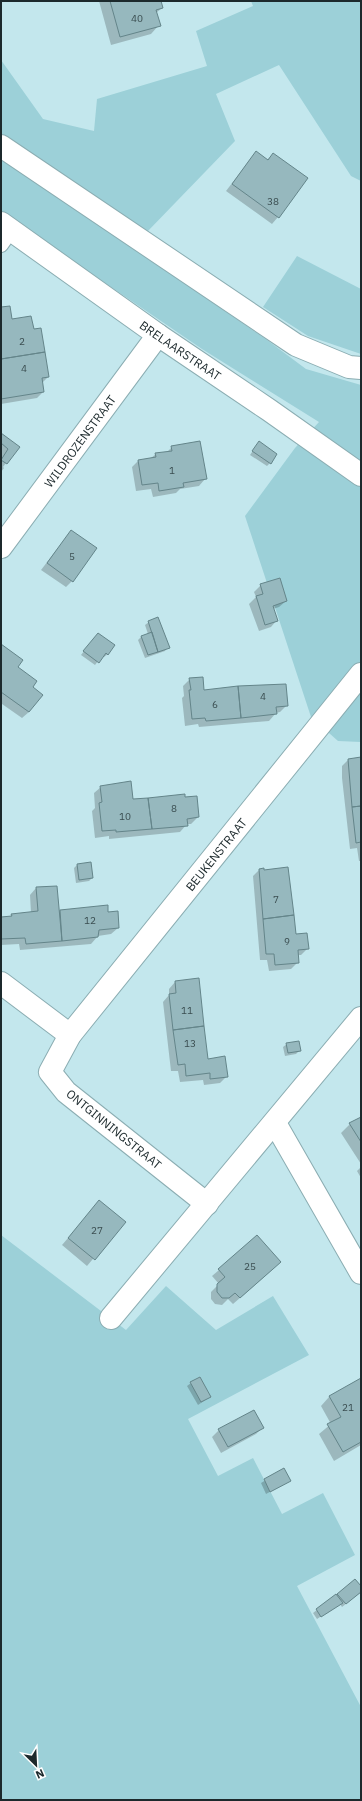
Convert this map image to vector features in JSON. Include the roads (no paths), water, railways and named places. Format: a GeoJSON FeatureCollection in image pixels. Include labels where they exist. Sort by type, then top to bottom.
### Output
{"type":"FeatureCollection","features":[{"type":"Feature","properties":{"kind":"street"},"geometry":{"type":"LineString","coordinates":[[1,146],[296,345],[349,367],[361,368]]}},
{"type":"Feature","properties":{"kind":"street","name":"BRELAARSTRAAT"},"geometry":{"type":"LineString","coordinates":[[4,233],[269,410],[361,475]]}},
{"type":"Feature","properties":{"kind":"street","name":"WILDROZENSTRAAT"},"geometry":{"type":"LineString","coordinates":[[1,547],[158,335]]}},
{"type":"Feature","properties":{"kind":"street","name":"BEUKENSTRAAT"},"geometry":{"type":"LineString","coordinates":[[70,1035],[361,674]]}},
{"type":"Feature","properties":{"kind":"street"},"geometry":{"type":"LineString","coordinates":[[1,983],[70,1035]]}},
{"type":"Feature","properties":{"kind":"street"},"geometry":{"type":"LineString","coordinates":[[111,1318],[361,1018]]}},
{"type":"Feature","properties":{"kind":"street","name":"ONTGINNINGSTRAAT"},"geometry":{"type":"LineString","coordinates":[[70,1035],[50,1072],[66,1092],[207,1204]]}},
{"type":"Feature","properties":{"kind":"street"},"geometry":{"type":"LineString","coordinates":[[275,1123],[361,1273]]}}]}
